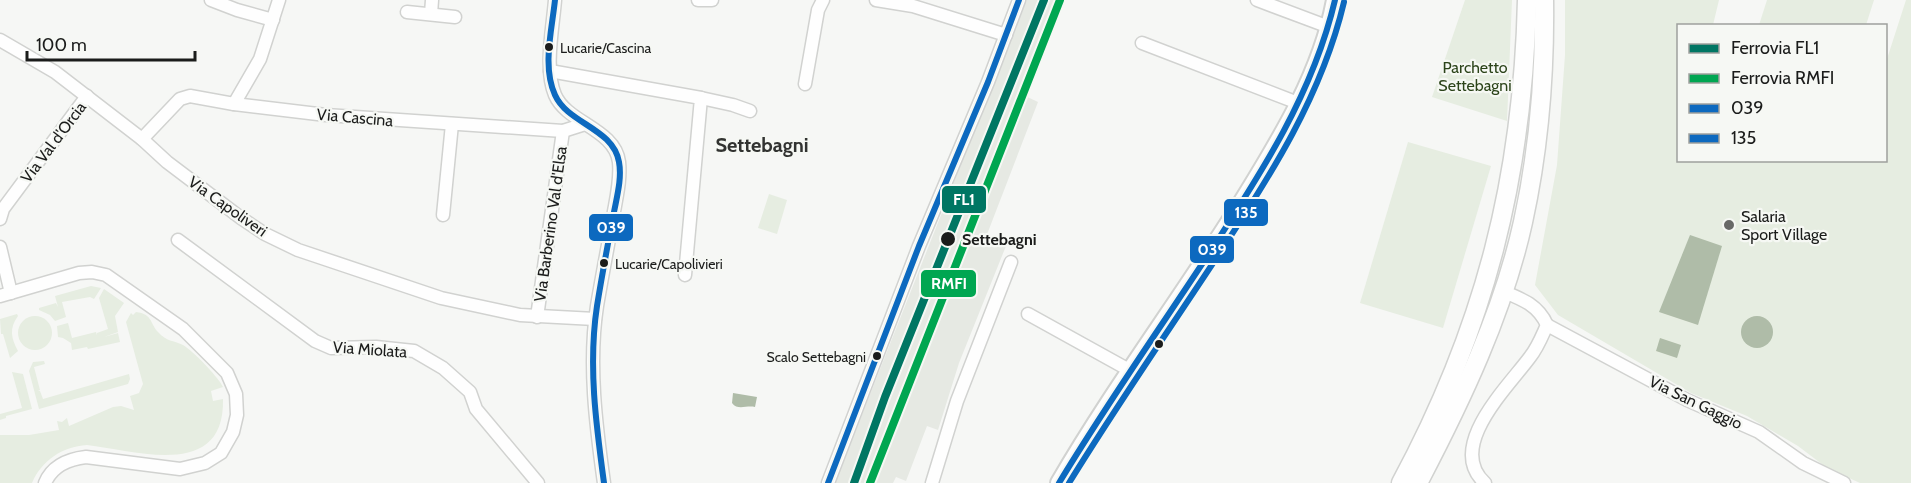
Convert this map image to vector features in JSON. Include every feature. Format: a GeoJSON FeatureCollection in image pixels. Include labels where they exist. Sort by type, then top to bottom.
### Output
{"type":"FeatureCollection","features":[{"type":"Feature","properties":{"kind":"main road"},"geometry":{"type":"LineString","coordinates":[[1401,483],[1454,370],[1477,310],[1492,261],[1513,166],[1520,120],[1527,0]]}},
{"type":"Feature","properties":{"kind":"main road"},"geometry":{"type":"LineString","coordinates":[[1418,483],[1489,331],[1523,223],[1540,110],[1544,0]]}},
{"type":"Feature","properties":{"kind":"street"},"geometry":{"type":"LineString","coordinates":[[211,0],[273,20]]}},
{"type":"Feature","properties":{"kind":"street"},"geometry":{"type":"LineString","coordinates":[[234,104],[260,59],[279,0]]}},
{"type":"Feature","properties":{"kind":"street"},"geometry":{"type":"LineString","coordinates":[[431,14],[432,0]]}},
{"type":"Feature","properties":{"kind":"street"},"geometry":{"type":"LineString","coordinates":[[555,0],[550,71],[557,100],[615,150],[619,166],[619,184],[596,320],[594,377],[604,483]]}},
{"type":"Feature","properties":{"kind":"street"},"geometry":{"type":"LineString","coordinates":[[699,0],[712,0]]}},
{"type":"Feature","properties":{"kind":"street"},"geometry":{"type":"LineString","coordinates":[[805,84],[818,10],[823,0]]}},
{"type":"Feature","properties":{"kind":"street"},"geometry":{"type":"LineString","coordinates":[[876,0],[913,6],[1006,35]]}},
{"type":"Feature","properties":{"kind":"street"},"geometry":{"type":"LineString","coordinates":[[828,483],[906,279],[988,82],[1019,0]]}},
{"type":"Feature","properties":{"kind":"street"},"geometry":{"type":"LineString","coordinates":[[1257,0],[1329,27]]}},
{"type":"Feature","properties":{"kind":"street"},"geometry":{"type":"LineString","coordinates":[[1059,483],[1272,152],[1298,103],[1329,27],[1335,0]]}},
{"type":"Feature","properties":{"kind":"street"},"geometry":{"type":"LineString","coordinates":[[407,12],[455,17]]}},
{"type":"Feature","properties":{"kind":"street","name":"Via Capoliveri"},"geometry":{"type":"LineString","coordinates":[[0,40],[55,72],[241,218],[265,234],[298,250],[441,298],[537,317],[596,320]]}},
{"type":"Feature","properties":{"kind":"street"},"geometry":{"type":"LineString","coordinates":[[1142,44],[1298,103]]}},
{"type":"Feature","properties":{"kind":"street"},"geometry":{"type":"LineString","coordinates":[[550,71],[701,98],[750,111]]}},
{"type":"Feature","properties":{"kind":"street","name":"Via Val d'Orcia"},"geometry":{"type":"LineString","coordinates":[[0,219],[3,209],[87,96]]}},
{"type":"Feature","properties":{"kind":"street","name":"Via Cascina"},"geometry":{"type":"LineString","coordinates":[[142,139],[161,117],[184,97],[326,115],[452,124],[563,131],[585,124]]}},
{"type":"Feature","properties":{"kind":"street"},"geometry":{"type":"LineString","coordinates":[[685,275],[701,98]]}},
{"type":"Feature","properties":{"kind":"street"},"geometry":{"type":"LineString","coordinates":[[443,214],[452,124]]}},
{"type":"Feature","properties":{"kind":"street","name":"Via Barberino Val d'Elsa"},"geometry":{"type":"LineString","coordinates":[[537,317],[563,131]]}},
{"type":"Feature","properties":{"kind":"street","name":"Via Miolata"},"geometry":{"type":"LineString","coordinates":[[177,240],[315,341],[332,348],[376,347],[414,351],[443,368],[470,392],[476,410],[538,483]]}},
{"type":"Feature","properties":{"kind":"street"},"geometry":{"type":"LineString","coordinates":[[0,247],[5,295],[79,273],[92,272],[106,275],[183,329],[227,373],[236,394],[237,415],[233,432],[221,453],[205,463],[180,469],[86,457],[74,458],[58,466],[45,483]]}},
{"type":"Feature","properties":{"kind":"street"},"geometry":{"type":"LineString","coordinates":[[933,483],[954,410],[1011,262]]}},
{"type":"Feature","properties":{"kind":"street","name":"Via San Gaggio"},"geometry":{"type":"LineString","coordinates":[[1502,291],[1534,306],[1547,325],[1687,400],[1759,432],[1803,463],[1844,483]]}},
{"type":"Feature","properties":{"kind":"street"},"geometry":{"type":"LineString","coordinates":[[1028,315],[1131,371]]}},
{"type":"Feature","properties":{"kind":"street"},"geometry":{"type":"LineString","coordinates":[[1485,483],[1476,474],[1473,466],[1471,455],[1474,441],[1498,397],[1534,352],[1547,325]]}},
{"type":"Feature","properties":{"kind":"shaded area"},"geometry":{"type":"Polygon","coordinates":[[[1026,0],[1055,0],[1019,93],[1038,102],[986,237],[1006,246],[959,363],[938,430],[927,426],[906,481],[896,477],[893,483],[835,483],[1026,0]]]}},
{"type":"Feature","properties":{"kind":"shaded area"},"geometry":{"type":"Polygon","coordinates":[[[1690,235],[1722,246],[1698,325],[1659,312],[1690,235]]]}},
{"type":"Feature","properties":{"kind":"shaded area"},"geometry":{"type":"Polygon","coordinates":[[[1757,316],[1769,320],[1773,332],[1769,344],[1757,348],[1745,344],[1741,332],[1745,320],[1757,316]]]}},
{"type":"Feature","properties":{"kind":"shaded area"},"geometry":{"type":"Polygon","coordinates":[[[1660,338],[1681,345],[1677,358],[1656,351],[1660,338]]]}},
{"type":"Feature","properties":{"kind":"shaded area"},"geometry":{"type":"Polygon","coordinates":[[[733,393],[757,397],[755,407],[734,405],[732,403],[733,393]]]}},
{"type":"Feature","properties":{"kind":"green space","name":"Parchetto Settebagni"},"geometry":{"type":"Polygon","coordinates":[[[1465,0],[1512,0],[1507,121],[1432,97],[1465,0]]]}},
{"type":"Feature","properties":{"kind":"green space","name":"Salaria Sport Village"},"geometry":{"type":"Polygon","coordinates":[[[1565,0],[1719,0],[1713,24],[1677,24],[1677,162],[1887,162],[1887,59],[1906,0],[1911,0],[1911,483],[1860,483],[1827,468],[1798,446],[1747,416],[1691,393],[1558,315],[1535,285],[1557,165],[1565,55],[1565,0]]]}},
{"type":"Feature","properties":{"kind":"green space"},"geometry":{"type":"Polygon","coordinates":[[[1767,0],[1874,0],[1866,24],[1759,24],[1767,0]]]}},
{"type":"Feature","properties":{"kind":"green space"},"geometry":{"type":"Polygon","coordinates":[[[1408,142],[1491,166],[1443,328],[1360,303],[1408,142]]]}},
{"type":"Feature","properties":{"kind":"green space"},"geometry":{"type":"Polygon","coordinates":[[[769,194],[787,200],[777,234],[758,228],[769,194]]]}},
{"type":"Feature","properties":{"kind":"green space"},"geometry":{"type":"Polygon","coordinates":[[[91,286],[101,288],[94,299],[90,297],[62,302],[66,317],[55,321],[50,315],[39,310],[39,308],[56,303],[58,307],[55,296],[91,286]]]}},
{"type":"Feature","properties":{"kind":"green space"},"geometry":{"type":"Polygon","coordinates":[[[104,289],[124,303],[115,316],[118,332],[104,337],[118,333],[120,342],[72,350],[71,343],[58,337],[57,326],[68,323],[72,338],[96,332],[97,335],[108,329],[99,298],[104,289]]]}},
{"type":"Feature","properties":{"kind":"green space"},"geometry":{"type":"Polygon","coordinates":[[[136,312],[148,317],[164,338],[183,345],[192,352],[223,387],[211,391],[213,401],[223,399],[220,424],[210,441],[194,451],[174,455],[130,452],[87,445],[78,446],[61,452],[47,461],[32,483],[0,483],[0,435],[29,435],[59,430],[57,421],[62,422],[67,418],[69,426],[113,407],[121,406],[134,410],[130,396],[139,393],[143,384],[126,322],[131,313],[133,315],[136,312]]]}},
{"type":"Feature","properties":{"kind":"green space"},"geometry":{"type":"Polygon","coordinates":[[[17,314],[12,333],[18,351],[10,358],[3,334],[1,334],[0,319],[17,314]]]}},
{"type":"Feature","properties":{"kind":"green space"},"geometry":{"type":"Polygon","coordinates":[[[35,316],[47,321],[52,333],[47,345],[35,350],[23,345],[18,333],[23,321],[35,316]]]}},
{"type":"Feature","properties":{"kind":"green space"},"geometry":{"type":"Polygon","coordinates":[[[44,361],[45,364],[34,367],[40,390],[38,391],[43,399],[129,374],[130,379],[128,384],[39,409],[29,371],[33,362],[44,361]]]}},
{"type":"Feature","properties":{"kind":"green space"},"geometry":{"type":"Polygon","coordinates":[[[12,372],[23,374],[32,409],[6,416],[0,420],[0,414],[22,408],[12,372]]]}},
{"type":"Feature","properties":{"kind":"rail line","name":"FL1"},"geometry":{"type":"LineString","coordinates":[[854,483],[885,397],[1044,0]]}},
{"type":"Feature","properties":{"kind":"rail line","name":"RMFI"},"geometry":{"type":"LineString","coordinates":[[870,483],[1060,0]]}},
{"type":"Feature","properties":{"kind":"transit line","name":"039"},"geometry":{"type":"LineString","coordinates":[[555,0],[548,60],[555,95],[570,113],[608,141],[615,151],[620,168],[619,187],[594,328],[593,372],[604,483]]}},
{"type":"Feature","properties":{"kind":"transit line","name":"039"},"geometry":{"type":"LineString","coordinates":[[828,483],[919,246],[988,82],[1019,0]]}},
{"type":"Feature","properties":{"kind":"transit line","name":"039"},"geometry":{"type":"LineString","coordinates":[[1059,483],[1227,225],[1283,133],[1313,68],[1335,0]]}},
{"type":"Feature","properties":{"kind":"transit line","name":"135"},"geometry":{"type":"LineString","coordinates":[[1069,483],[1276,164],[1322,70],[1344,2]]}},
{"type":"Feature","properties":{"kind":"place","name":"Lucarie/Cascina"},"geometry":{"type":"Point","coordinates":[549,47]}},
{"type":"Feature","properties":{"kind":"place","name":"Salaria Sport Village"},"geometry":{"type":"Point","coordinates":[1729,225]}},
{"type":"Feature","properties":{"kind":"place","name":"Settebagni"},"geometry":{"type":"Point","coordinates":[948,239]}},
{"type":"Feature","properties":{"kind":"place","name":"Lucarie/Capolivieri"},"geometry":{"type":"Point","coordinates":[604,263]}},
{"type":"Feature","properties":{"kind":"place","name":"Scalo Settebagni"},"geometry":{"type":"Point","coordinates":[877,356]}},
{"type":"Feature","properties":{"kind":"district","name":"Settebagni"},"geometry":{"type":"Point","coordinates":[762,145]}}]}
